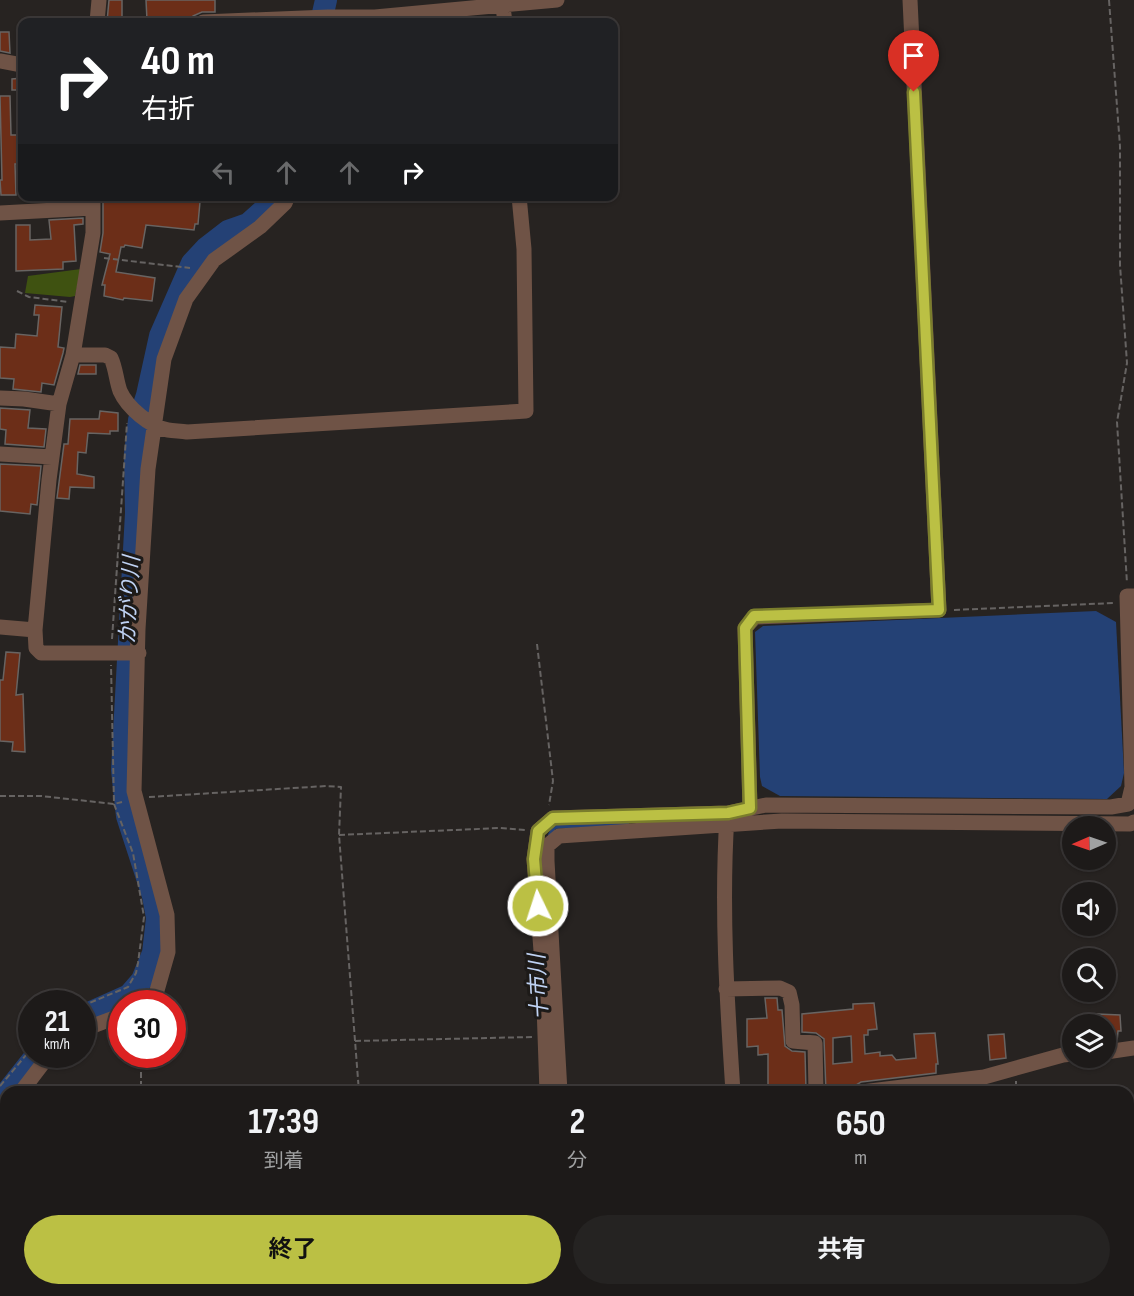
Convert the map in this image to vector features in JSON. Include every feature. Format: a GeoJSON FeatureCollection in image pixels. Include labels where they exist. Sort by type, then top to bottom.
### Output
{"type":"FeatureCollection","features":[{"type":"Feature","properties":{"kind":"street"},"geometry":{"type":"LineString","coordinates":[[97,18],[99,0]]}},
{"type":"Feature","properties":{"kind":"street"},"geometry":{"type":"LineString","coordinates":[[350,18],[556,0]]}},
{"type":"Feature","properties":{"kind":"street"},"geometry":{"type":"LineString","coordinates":[[750,808],[745,628],[754,616],[939,610],[910,0]]}},
{"type":"Feature","properties":{"kind":"street"},"geometry":{"type":"LineString","coordinates":[[503,3],[505,18]]}},
{"type":"Feature","properties":{"kind":"street"},"geometry":{"type":"LineString","coordinates":[[0,61],[18,64]]}},
{"type":"Feature","properties":{"kind":"street"},"geometry":{"type":"LineString","coordinates":[[157,990],[168,952],[167,915],[135,798],[138,629],[148,469],[164,359],[186,298],[214,260],[260,227],[286,201]]}},
{"type":"Feature","properties":{"kind":"street"},"geometry":{"type":"LineString","coordinates":[[73,355],[111,358],[116,369],[120,390],[129,405],[155,425],[166,430],[187,432],[526,411],[524,249],[519,201]]}},
{"type":"Feature","properties":{"kind":"street"},"geometry":{"type":"LineString","coordinates":[[0,213],[93,202],[93,233],[73,355],[59,404],[52,457],[34,630],[36,648],[41,653],[139,653]]}},
{"type":"Feature","properties":{"kind":"street"},"geometry":{"type":"LineString","coordinates":[[0,398],[59,404]]}},
{"type":"Feature","properties":{"kind":"street"},"geometry":{"type":"LineString","coordinates":[[0,454],[52,457]]}},
{"type":"Feature","properties":{"kind":"street"},"geometry":{"type":"LineString","coordinates":[[547,1086],[534,859],[542,828],[553,818],[1133,827],[1128,804],[1132,787],[1131,596]]}},
{"type":"Feature","properties":{"kind":"street"},"geometry":{"type":"LineString","coordinates":[[0,627],[34,630]]}},
{"type":"Feature","properties":{"kind":"street"},"geometry":{"type":"LineString","coordinates":[[560,1086],[548,846],[559,836],[727,820],[750,808],[766,805],[1111,807],[1128,804]]}},
{"type":"Feature","properties":{"kind":"street"},"geometry":{"type":"LineString","coordinates":[[727,820],[725,845],[726,989],[733,1086]]}},
{"type":"Feature","properties":{"kind":"street"},"geometry":{"type":"LineString","coordinates":[[726,989],[780,988],[789,993],[792,1005],[793,1041],[815,1043],[816,1086]]}},
{"type":"Feature","properties":{"kind":"street"},"geometry":{"type":"LineString","coordinates":[[1116,1051],[1134,1048]]}},
{"type":"Feature","properties":{"kind":"street"},"geometry":{"type":"LineString","coordinates":[[911,1086],[984,1077],[1062,1055]]}},
{"type":"Feature","properties":{"kind":"street"},"geometry":{"type":"LineString","coordinates":[[26,1086],[39,1068]]}},
{"type":"Feature","properties":{"kind":"path"},"geometry":{"type":"LineString","coordinates":[[939,610],[1109,605],[1131,596],[1117,422],[1126,363],[1120,265],[1120,146],[1109,0]]}},
{"type":"Feature","properties":{"kind":"path"},"geometry":{"type":"LineString","coordinates":[[89,256],[184,267]]}},
{"type":"Feature","properties":{"kind":"path"},"geometry":{"type":"LineString","coordinates":[[16,291],[29,297],[80,303]]}},
{"type":"Feature","properties":{"kind":"path"},"geometry":{"type":"LineString","coordinates":[[96,1000],[128,987],[136,973],[144,917],[133,853],[114,804],[110,654],[124,446],[129,405]]}},
{"type":"Feature","properties":{"kind":"path"},"geometry":{"type":"LineString","coordinates":[[339,835],[542,828],[553,781],[537,644]]}},
{"type":"Feature","properties":{"kind":"path"},"geometry":{"type":"LineString","coordinates":[[0,796],[40,796],[114,804],[135,798],[341,787],[339,835],[359,1086]]}},
{"type":"Feature","properties":{"kind":"path"},"geometry":{"type":"LineString","coordinates":[[355,1041],[545,1037]]}},
{"type":"Feature","properties":{"kind":"path"},"geometry":{"type":"LineString","coordinates":[[0,1086],[18,1065]]}},
{"type":"Feature","properties":{"kind":"path"},"geometry":{"type":"LineString","coordinates":[[141,1068],[141,1086]]}},
{"type":"Feature","properties":{"kind":"green space"},"geometry":{"type":"Polygon","coordinates":[[[81,269],[75,296],[25,293],[28,276],[81,269]]]}},
{"type":"Feature","properties":{"kind":"water"},"geometry":{"type":"Polygon","coordinates":[[[1096,611],[1116,622],[1124,773],[1121,786],[1107,799],[780,796],[762,786],[755,632],[763,626],[1096,611]]]}},
{"type":"Feature","properties":{"kind":"building"},"geometry":{"type":"Polygon","coordinates":[[[109,0],[122,0],[122,18],[107,18],[109,0]]]}},
{"type":"Feature","properties":{"kind":"building"},"geometry":{"type":"Polygon","coordinates":[[[146,0],[215,0],[215,12],[202,12],[193,18],[147,18],[146,0]]]}},
{"type":"Feature","properties":{"kind":"building"},"geometry":{"type":"Polygon","coordinates":[[[0,32],[9,32],[10,53],[0,51],[0,32]]]}},
{"type":"Feature","properties":{"kind":"building"},"geometry":{"type":"Polygon","coordinates":[[[18,78],[18,90],[12,90],[12,79],[18,78]]]}},
{"type":"Feature","properties":{"kind":"building"},"geometry":{"type":"Polygon","coordinates":[[[0,96],[10,96],[11,135],[18,135],[18,164],[15,164],[16,195],[1,195],[0,180],[2,180],[0,96]]]}},
{"type":"Feature","properties":{"kind":"building"},"geometry":{"type":"Polygon","coordinates":[[[103,201],[200,202],[198,224],[195,224],[194,230],[146,225],[142,248],[125,245],[121,247],[116,272],[155,278],[152,301],[124,298],[123,300],[104,296],[105,285],[102,285],[110,254],[100,252],[103,233],[103,201]]]}},
{"type":"Feature","properties":{"kind":"building"},"geometry":{"type":"Polygon","coordinates":[[[83,218],[83,224],[74,225],[76,261],[63,262],[63,269],[16,271],[16,225],[30,225],[30,240],[51,239],[49,220],[83,218]]]}},
{"type":"Feature","properties":{"kind":"building"},"geometry":{"type":"Polygon","coordinates":[[[35,305],[62,307],[58,347],[64,348],[63,353],[54,385],[42,383],[41,392],[13,389],[14,379],[0,378],[0,347],[15,348],[16,334],[37,336],[39,315],[34,315],[35,305]]]}},
{"type":"Feature","properties":{"kind":"building"},"geometry":{"type":"Polygon","coordinates":[[[80,365],[96,365],[96,374],[78,374],[80,365]]]}},
{"type":"Feature","properties":{"kind":"building"},"geometry":{"type":"Polygon","coordinates":[[[0,408],[30,410],[28,428],[46,429],[44,447],[5,444],[6,430],[0,429],[0,408]]]}},
{"type":"Feature","properties":{"kind":"building"},"geometry":{"type":"Polygon","coordinates":[[[100,411],[118,413],[118,431],[110,431],[110,434],[88,433],[86,453],[78,452],[77,474],[94,477],[94,488],[70,487],[69,499],[57,498],[64,444],[68,444],[70,419],[99,419],[100,411]]]}},
{"type":"Feature","properties":{"kind":"building"},"geometry":{"type":"Polygon","coordinates":[[[0,464],[41,466],[37,505],[31,504],[30,514],[0,511],[0,464]]]}},
{"type":"Feature","properties":{"kind":"building"},"geometry":{"type":"Polygon","coordinates":[[[6,652],[20,653],[16,695],[23,694],[25,752],[12,751],[13,742],[0,741],[0,680],[3,680],[6,652]]]}},
{"type":"Feature","properties":{"kind":"building"},"geometry":{"type":"Polygon","coordinates":[[[765,998],[777,998],[778,1010],[782,1010],[785,1046],[792,1051],[805,1052],[806,1086],[768,1086],[768,1054],[758,1055],[758,1046],[747,1047],[747,1019],[767,1018],[765,998]]]}},
{"type":"Feature","properties":{"kind":"building"},"geometry":{"type":"Polygon","coordinates":[[[874,1003],[877,1029],[868,1030],[868,1035],[864,1035],[865,1054],[880,1052],[880,1056],[892,1055],[896,1060],[916,1058],[914,1034],[935,1033],[938,1064],[936,1064],[936,1073],[861,1082],[856,1086],[826,1086],[824,1039],[816,1033],[802,1032],[802,1014],[853,1009],[853,1004],[874,1003]],[[851,1036],[833,1038],[833,1064],[852,1062],[851,1036]]]}},
{"type":"Feature","properties":{"kind":"building"},"geometry":{"type":"Polygon","coordinates":[[[1116,1015],[1120,1015],[1121,1031],[1118,1031],[1117,1041],[1116,1015]]]}},
{"type":"Feature","properties":{"kind":"building"},"geometry":{"type":"Polygon","coordinates":[[[1004,1034],[1006,1058],[990,1060],[988,1035],[1004,1034]]]}},
{"type":"Feature","properties":{"kind":"waterway","name":"かがり川"},"geometry":{"type":"LineString","coordinates":[[322,18],[326,0]]}},
{"type":"Feature","properties":{"kind":"waterway","name":"かがり川"},"geometry":{"type":"LineString","coordinates":[[96,1010],[129,995],[142,980],[153,953],[157,918],[153,896],[127,816],[122,770],[136,513],[135,454],[139,420],[160,336],[192,263],[206,248],[228,231],[248,224],[273,201]]}},
{"type":"Feature","properties":{"kind":"waterway","name":"十市川"},"geometry":{"type":"LineString","coordinates":[[550,835],[554,827],[627,823]]}},
{"type":"Feature","properties":{"kind":"waterway","name":"かがり川"},"geometry":{"type":"LineString","coordinates":[[12,1086],[26,1068]]}},
{"type":"Feature","properties":{"kind":"route"},"geometry":{"type":"LineString","coordinates":[[538,906],[534,859],[538,831],[553,818],[728,813],[750,808],[745,628],[754,616],[939,610],[914,92]]}}]}
